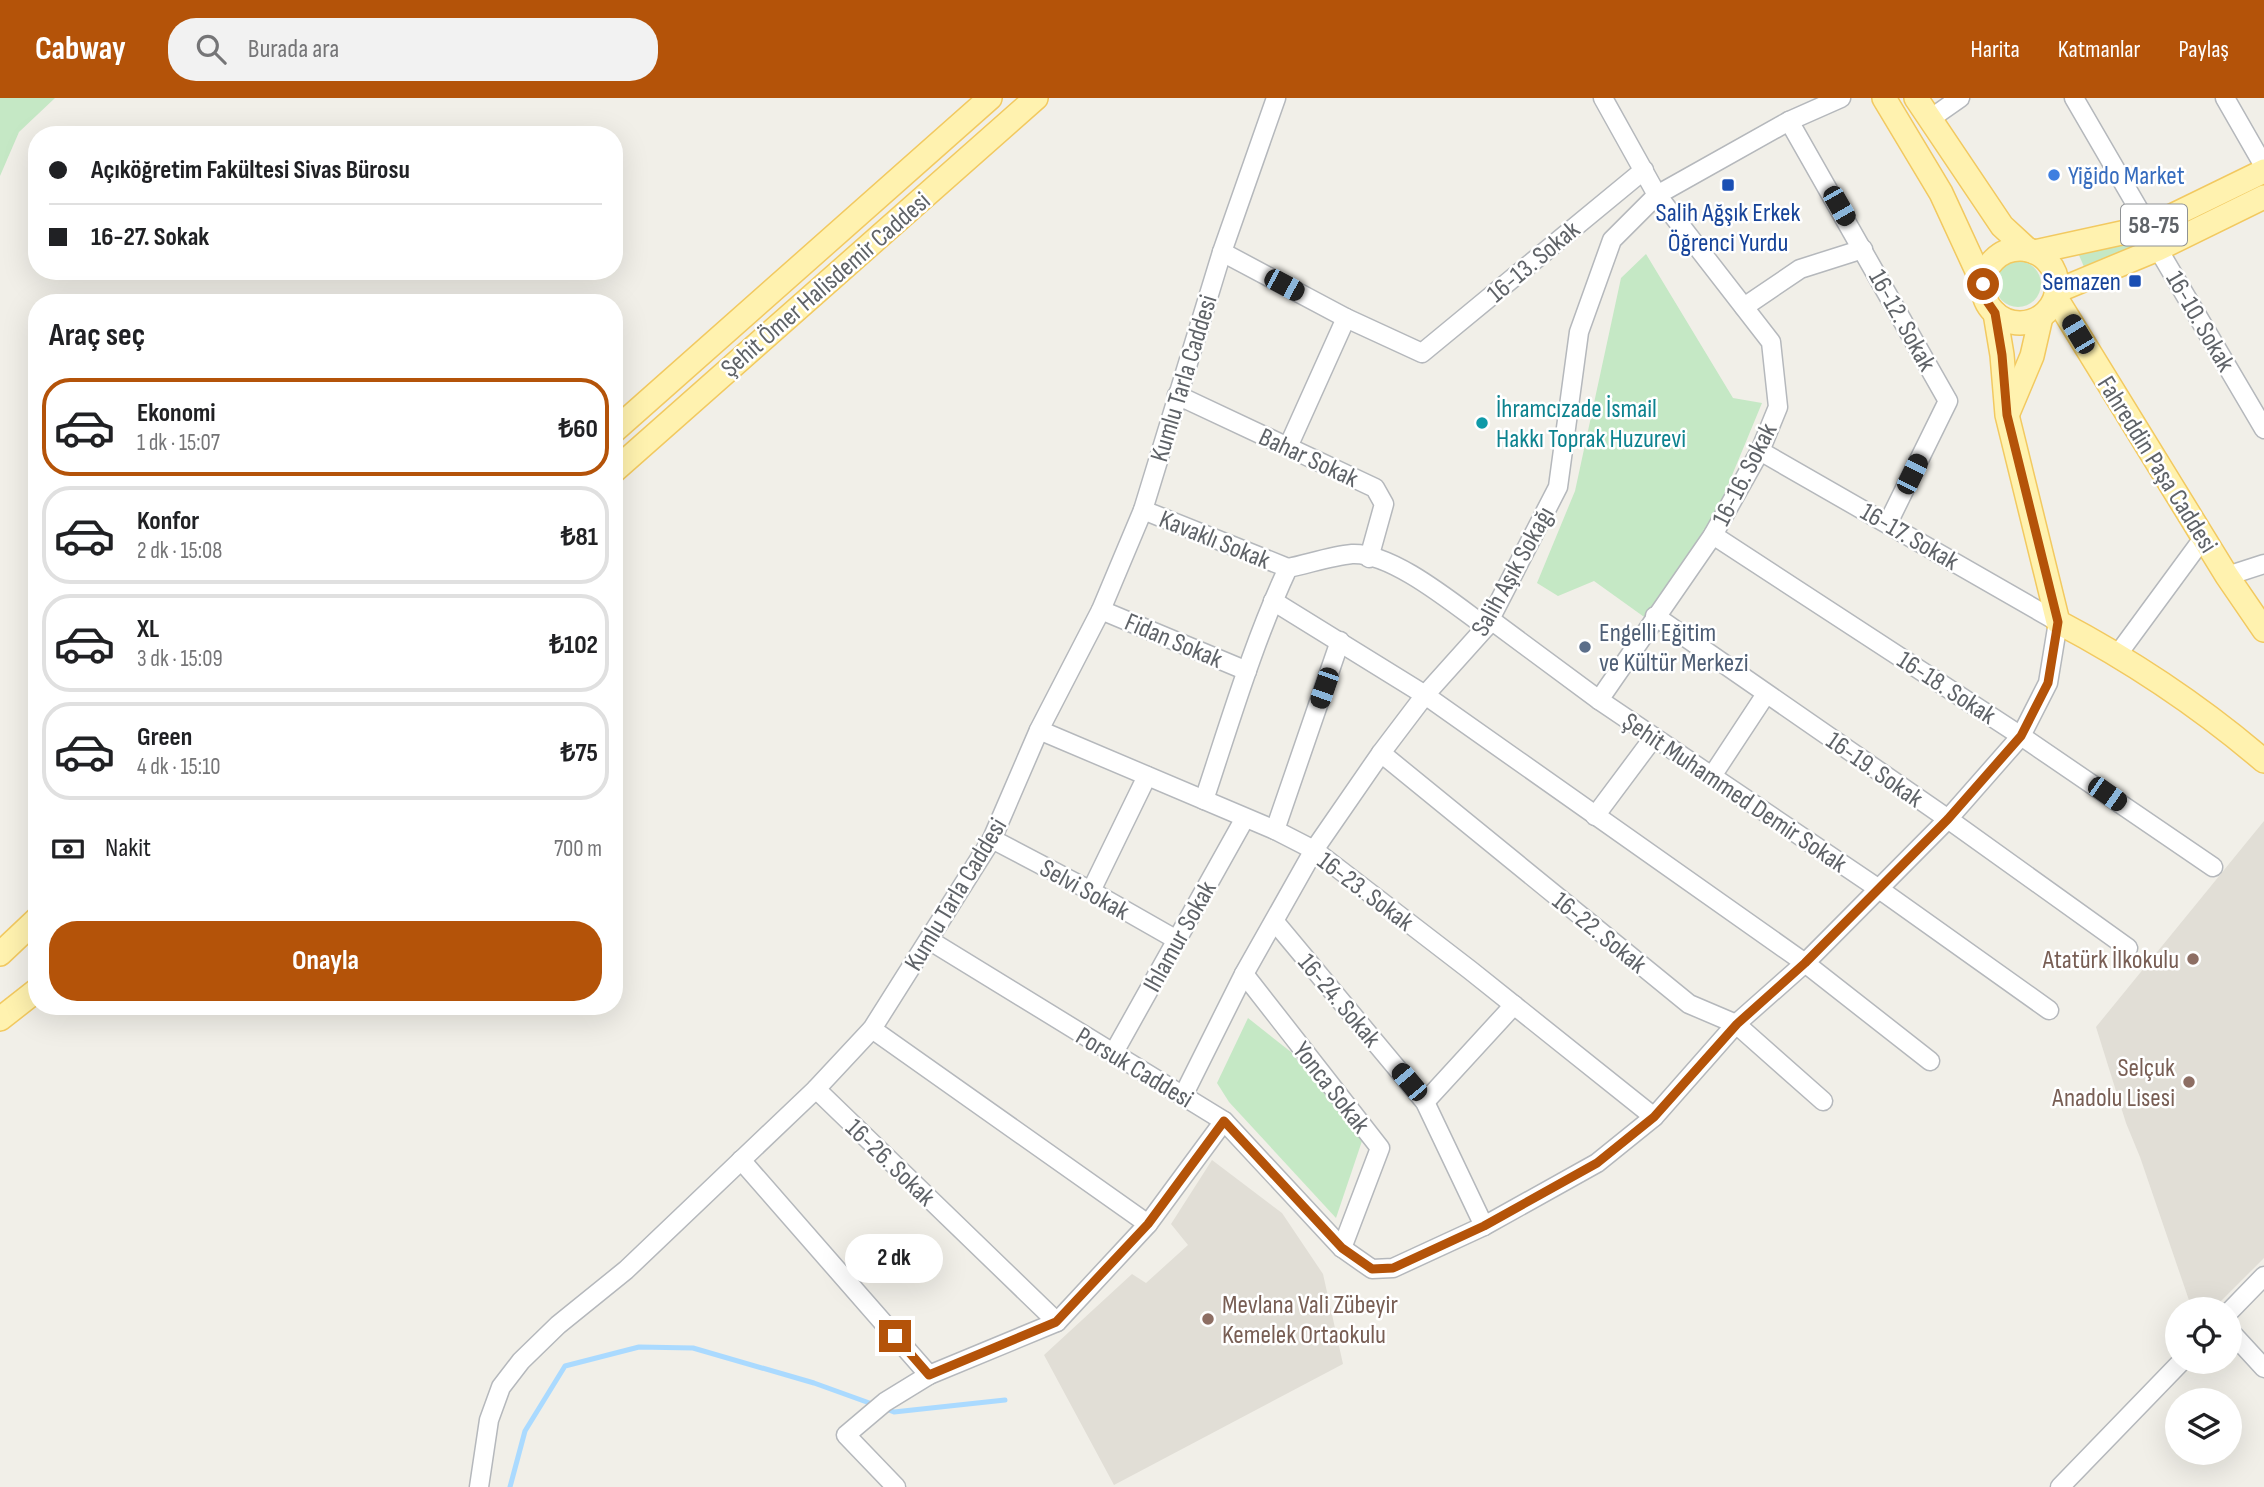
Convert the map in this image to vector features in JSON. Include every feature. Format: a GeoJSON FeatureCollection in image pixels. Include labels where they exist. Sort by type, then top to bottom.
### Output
{"type":"FeatureCollection","features":[{"type":"Feature","properties":{"kind":"main road","name":"Şehit Ömer Halisdemir Caddesi"},"geometry":{"type":"LineString","coordinates":[[623,423],[990,98]]}},
{"type":"Feature","properties":{"kind":"main road","name":"Şehit Ömer Halisdemir Caddesi"},"geometry":{"type":"LineString","coordinates":[[623,463],[1036,98]]}},
{"type":"Feature","properties":{"kind":"main road"},"geometry":{"type":"LineString","coordinates":[[1884,98],[1941,193],[1983,284]]}},
{"type":"Feature","properties":{"kind":"main road"},"geometry":{"type":"LineString","coordinates":[[1916,98],[2002,226],[2046,260],[2054,271],[2056,294],[2047,312],[2025,323],[2009,322],[1995,313],[1984,297],[1986,271],[1994,259],[2014,249],[2031,251]]}},
{"type":"Feature","properties":{"kind":"main road","name":"58-75"},"geometry":{"type":"LineString","coordinates":[[2031,251],[2149,227],[2264,169]]}},
{"type":"Feature","properties":{"kind":"main road","name":"58-75"},"geometry":{"type":"LineString","coordinates":[[2056,294],[2264,197]]}},
{"type":"Feature","properties":{"kind":"main road","name":"Fahreddin Paşa Caddesi"},"geometry":{"type":"LineString","coordinates":[[2056,294],[2227,576],[2264,629]]}},
{"type":"Feature","properties":{"kind":"main road","name":"Porsuk Caddesi"},"geometry":{"type":"LineString","coordinates":[[1995,313],[2007,415],[2058,622]]}},
{"type":"Feature","properties":{"kind":"main road"},"geometry":{"type":"LineString","coordinates":[[2007,415],[2032,356],[2041,317]]}},
{"type":"Feature","properties":{"kind":"main road"},"geometry":{"type":"LineString","coordinates":[[2058,622],[2118,654],[2226,729],[2264,761]]}},
{"type":"Feature","properties":{"kind":"main road"},"geometry":{"type":"LineString","coordinates":[[0,954],[28,928]]}},
{"type":"Feature","properties":{"kind":"main road"},"geometry":{"type":"LineString","coordinates":[[0,1019],[28,997]]}},
{"type":"Feature","properties":{"kind":"street","name":"Kumlu Tarla Caddesi"},"geometry":{"type":"LineString","coordinates":[[479,1487],[489,1420],[501,1387],[521,1361],[558,1325],[626,1270],[816,1089],[872,1029],[992,839],[1039,730],[1101,610],[1143,510],[1222,251],[1276,98]]}},
{"type":"Feature","properties":{"kind":"street","name":"16-16. Sokak"},"geometry":{"type":"LineString","coordinates":[[1599,700],[1713,535],[1760,451],[1779,407],[1771,342],[1657,195],[1603,98]]}},
{"type":"Feature","properties":{"kind":"street","name":"Salih Aşık Sokağı"},"geometry":{"type":"LineString","coordinates":[[1183,1096],[1244,974],[1314,850],[1425,695],[1488,623],[1558,487],[1579,332],[1612,240],[1657,195],[1789,121],[1841,98]]}},
{"type":"Feature","properties":{"kind":"street"},"geometry":{"type":"LineString","coordinates":[[1930,119],[1961,98]]}},
{"type":"Feature","properties":{"kind":"street"},"geometry":{"type":"LineString","coordinates":[[2074,98],[2149,227]]}},
{"type":"Feature","properties":{"kind":"street"},"geometry":{"type":"LineString","coordinates":[[2225,98],[2264,169]]}},
{"type":"Feature","properties":{"kind":"street","name":"16-12. Sokak"},"geometry":{"type":"LineString","coordinates":[[1789,121],[1948,401],[1888,523]]}},
{"type":"Feature","properties":{"kind":"street","name":"16-13. Sokak"},"geometry":{"type":"LineString","coordinates":[[1346,318],[1422,353],[1644,170]]}},
{"type":"Feature","properties":{"kind":"street","name":"16-10. Sokak"},"geometry":{"type":"LineString","coordinates":[[2158,248],[2264,429]]}},
{"type":"Feature","properties":{"kind":"street"},"geometry":{"type":"LineString","coordinates":[[1744,307],[1800,269],[1863,249]]}},
{"type":"Feature","properties":{"kind":"street"},"geometry":{"type":"LineString","coordinates":[[1222,251],[1346,318],[1288,447]]}},
{"type":"Feature","properties":{"kind":"street","name":"Bahar Sokak"},"geometry":{"type":"LineString","coordinates":[[1177,395],[1375,488],[1384,504],[1369,558]]}},
{"type":"Feature","properties":{"kind":"street","name":"16-17. Sokak"},"geometry":{"type":"LineString","coordinates":[[1760,451],[2058,622]]}},
{"type":"Feature","properties":{"kind":"street","name":"Kavaklı Sokak"},"geometry":{"type":"LineString","coordinates":[[1143,510],[1288,568]]}},
{"type":"Feature","properties":{"kind":"street","name":"16-18. Sokak"},"geometry":{"type":"LineString","coordinates":[[1713,535],[2021,736],[2213,867]]}},
{"type":"Feature","properties":{"kind":"street"},"geometry":{"type":"LineString","coordinates":[[2118,654],[2204,537]]}},
{"type":"Feature","properties":{"kind":"street"},"geometry":{"type":"LineString","coordinates":[[1204,800],[1247,671],[1288,568],[1354,554],[1369,558]]}},
{"type":"Feature","properties":{"kind":"street","name":"Şehit Muhammed Demir Sokak"},"geometry":{"type":"LineString","coordinates":[[1369,558],[1385,561],[1420,580],[1488,623],[1879,889],[2049,1010]]}},
{"type":"Feature","properties":{"kind":"street"},"geometry":{"type":"LineString","coordinates":[[2227,576],[2264,564]]}},
{"type":"Feature","properties":{"kind":"street"},"geometry":{"type":"LineString","coordinates":[[1273,601],[1425,695],[1805,963],[1930,1060]]}},
{"type":"Feature","properties":{"kind":"street","name":"Fidan Sokak"},"geometry":{"type":"LineString","coordinates":[[1101,610],[1247,671]]}},
{"type":"Feature","properties":{"kind":"street","name":"16-19. Sokak"},"geometry":{"type":"LineString","coordinates":[[1655,617],[2129,947]]}},
{"type":"Feature","properties":{"kind":"street","name":"Porsuk Caddesi"},"geometry":{"type":"LineString","coordinates":[[929,940],[1224,1121],[1342,1248],[1372,1269],[1393,1268],[1484,1226],[1597,1163],[1654,1117],[1737,1024],[1805,963],[1948,819],[2021,736],[2048,683],[2058,622]]}},
{"type":"Feature","properties":{"kind":"street"},"geometry":{"type":"LineString","coordinates":[[1275,830],[1340,641]]}},
{"type":"Feature","properties":{"kind":"street"},"geometry":{"type":"LineString","coordinates":[[1712,776],[1766,694]]}},
{"type":"Feature","properties":{"kind":"street","name":"16-23. Sokak"},"geometry":{"type":"LineString","coordinates":[[1039,730],[1275,830],[1314,850],[1654,1117]]}},
{"type":"Feature","properties":{"kind":"street"},"geometry":{"type":"LineString","coordinates":[[1595,816],[1654,737]]}},
{"type":"Feature","properties":{"kind":"street","name":"16-22. Sokak"},"geometry":{"type":"LineString","coordinates":[[1381,753],[1689,1004],[1737,1024],[1823,1101]]}},
{"type":"Feature","properties":{"kind":"street"},"geometry":{"type":"LineString","coordinates":[[1091,891],[1147,776]]}},
{"type":"Feature","properties":{"kind":"street","name":"Ihlamur Sokak"},"geometry":{"type":"LineString","coordinates":[[1113,1054],[1245,818]]}},
{"type":"Feature","properties":{"kind":"street","name":"Selvi Sokak"},"geometry":{"type":"LineString","coordinates":[[992,839],[1177,940]]}},
{"type":"Feature","properties":{"kind":"street","name":"16-24. Sokak"},"geometry":{"type":"LineString","coordinates":[[1275,922],[1425,1102],[1484,1226]]}},
{"type":"Feature","properties":{"kind":"street","name":"Yonca Sokak"},"geometry":{"type":"LineString","coordinates":[[1244,974],[1380,1148],[1342,1248]]}},
{"type":"Feature","properties":{"kind":"street"},"geometry":{"type":"LineString","coordinates":[[1425,1102],[1514,1005]]}},
{"type":"Feature","properties":{"kind":"street"},"geometry":{"type":"LineString","coordinates":[[872,1029],[1148,1224]]}},
{"type":"Feature","properties":{"kind":"street","name":"16-26. Sokak"},"geometry":{"type":"LineString","coordinates":[[816,1089],[1056,1322]]}},
{"type":"Feature","properties":{"kind":"street"},"geometry":{"type":"LineString","coordinates":[[896,1487],[846,1435],[885,1402],[929,1375],[1056,1322],[1148,1224],[1224,1121]]}},
{"type":"Feature","properties":{"kind":"street"},"geometry":{"type":"LineString","coordinates":[[741,1160],[929,1375]]}},
{"type":"Feature","properties":{"kind":"street"},"geometry":{"type":"LineString","coordinates":[[2242,1299],[2264,1276]]}},
{"type":"Feature","properties":{"kind":"street"},"geometry":{"type":"LineString","coordinates":[[2242,1344],[2264,1368]]}},
{"type":"Feature","properties":{"kind":"street"},"geometry":{"type":"LineString","coordinates":[[2060,1487],[2169,1374]]}},
{"type":"Feature","properties":{"kind":"shaded area","name":"Selçuk Anadolu Lisesi"},"geometry":{"type":"Polygon","coordinates":[[[2264,821],[2264,1258],[2225,1297],[2188,1297],[2126,1123],[2096,1027],[2264,821]]]}},
{"type":"Feature","properties":{"kind":"shaded area","name":"Mevlana Vali Zübeyir Kemelek Ortaokulu"},"geometry":{"type":"Polygon","coordinates":[[[1212,1160],[1282,1213],[1323,1274],[1343,1364],[1114,1485],[1044,1355],[1132,1274],[1146,1283],[1188,1245],[1171,1224],[1212,1160]]]}},
{"type":"Feature","properties":{"kind":"green space"},"geometry":{"type":"Polygon","coordinates":[[[0,98],[55,98],[19,132],[0,176],[0,98]]]}},
{"type":"Feature","properties":{"kind":"green space"},"geometry":{"type":"Polygon","coordinates":[[[2148,237],[2088,276],[2078,253],[2148,237]]]}},
{"type":"Feature","properties":{"kind":"green space"},"geometry":{"type":"Polygon","coordinates":[[[1646,254],[1733,398],[1762,403],[1716,514],[1647,619],[1594,581],[1558,596],[1537,583],[1575,491],[1621,278],[1646,254]]]}},
{"type":"Feature","properties":{"kind":"green space"},"geometry":{"type":"Polygon","coordinates":[[[2018,261],[2035,267],[2041,284],[2035,301],[2018,307],[2001,301],[1995,284],[2001,267],[2018,261]]]}},
{"type":"Feature","properties":{"kind":"green space"},"geometry":{"type":"Polygon","coordinates":[[[1248,1018],[1291,1052],[1362,1141],[1336,1218],[1229,1102],[1217,1083],[1248,1018]]]}},
{"type":"Feature","properties":{"kind":"waterway"},"geometry":{"type":"LineString","coordinates":[[510,1487],[525,1431],[565,1366],[639,1347],[693,1348],[814,1383],[875,1405]]}},
{"type":"Feature","properties":{"kind":"waterway"},"geometry":{"type":"LineString","coordinates":[[884,1408],[894,1412],[1005,1400]]}},
{"type":"Feature","properties":{"kind":"place","name":"Yiğido Market"},"geometry":{"type":"Point","coordinates":[2054,175]}},
{"type":"Feature","properties":{"kind":"place","name":"Salih Ağşık Erkek Öğrenci Yurdu"},"geometry":{"type":"Point","coordinates":[1728,185]}},
{"type":"Feature","properties":{"kind":"place","name":"Semazen"},"geometry":{"type":"Point","coordinates":[2135,281]}},
{"type":"Feature","properties":{"kind":"place","name":"İhramcızade İsmail Hakkı Toprak Huzurevi"},"geometry":{"type":"Point","coordinates":[1482,423]}},
{"type":"Feature","properties":{"kind":"place","name":"Engelli Eğitim ve Kültür Merkezi"},"geometry":{"type":"Point","coordinates":[1585,647]}},
{"type":"Feature","properties":{"kind":"place","name":"Atatürk İlkokulu"},"geometry":{"type":"Point","coordinates":[2193,959]}},
{"type":"Feature","properties":{"kind":"place","name":"Selçuk Anadolu Lisesi"},"geometry":{"type":"Point","coordinates":[2189,1082]}},
{"type":"Feature","properties":{"kind":"place","name":"Mevlana Vali Zübeyir Kemelek Ortaokulu"},"geometry":{"type":"Point","coordinates":[1208,1319]}},
{"type":"Feature","properties":{"kind":"route"},"geometry":{"type":"LineString","coordinates":[[895,1336],[929,1375],[1056,1322],[1148,1224],[1224,1121],[1342,1248],[1372,1269],[1393,1268],[1484,1226],[1597,1163],[1654,1117],[1737,1024],[1805,963],[1948,819],[2021,736],[2048,683],[2058,622],[2007,415],[1995,313],[1984,297],[1983,284]]}}]}
